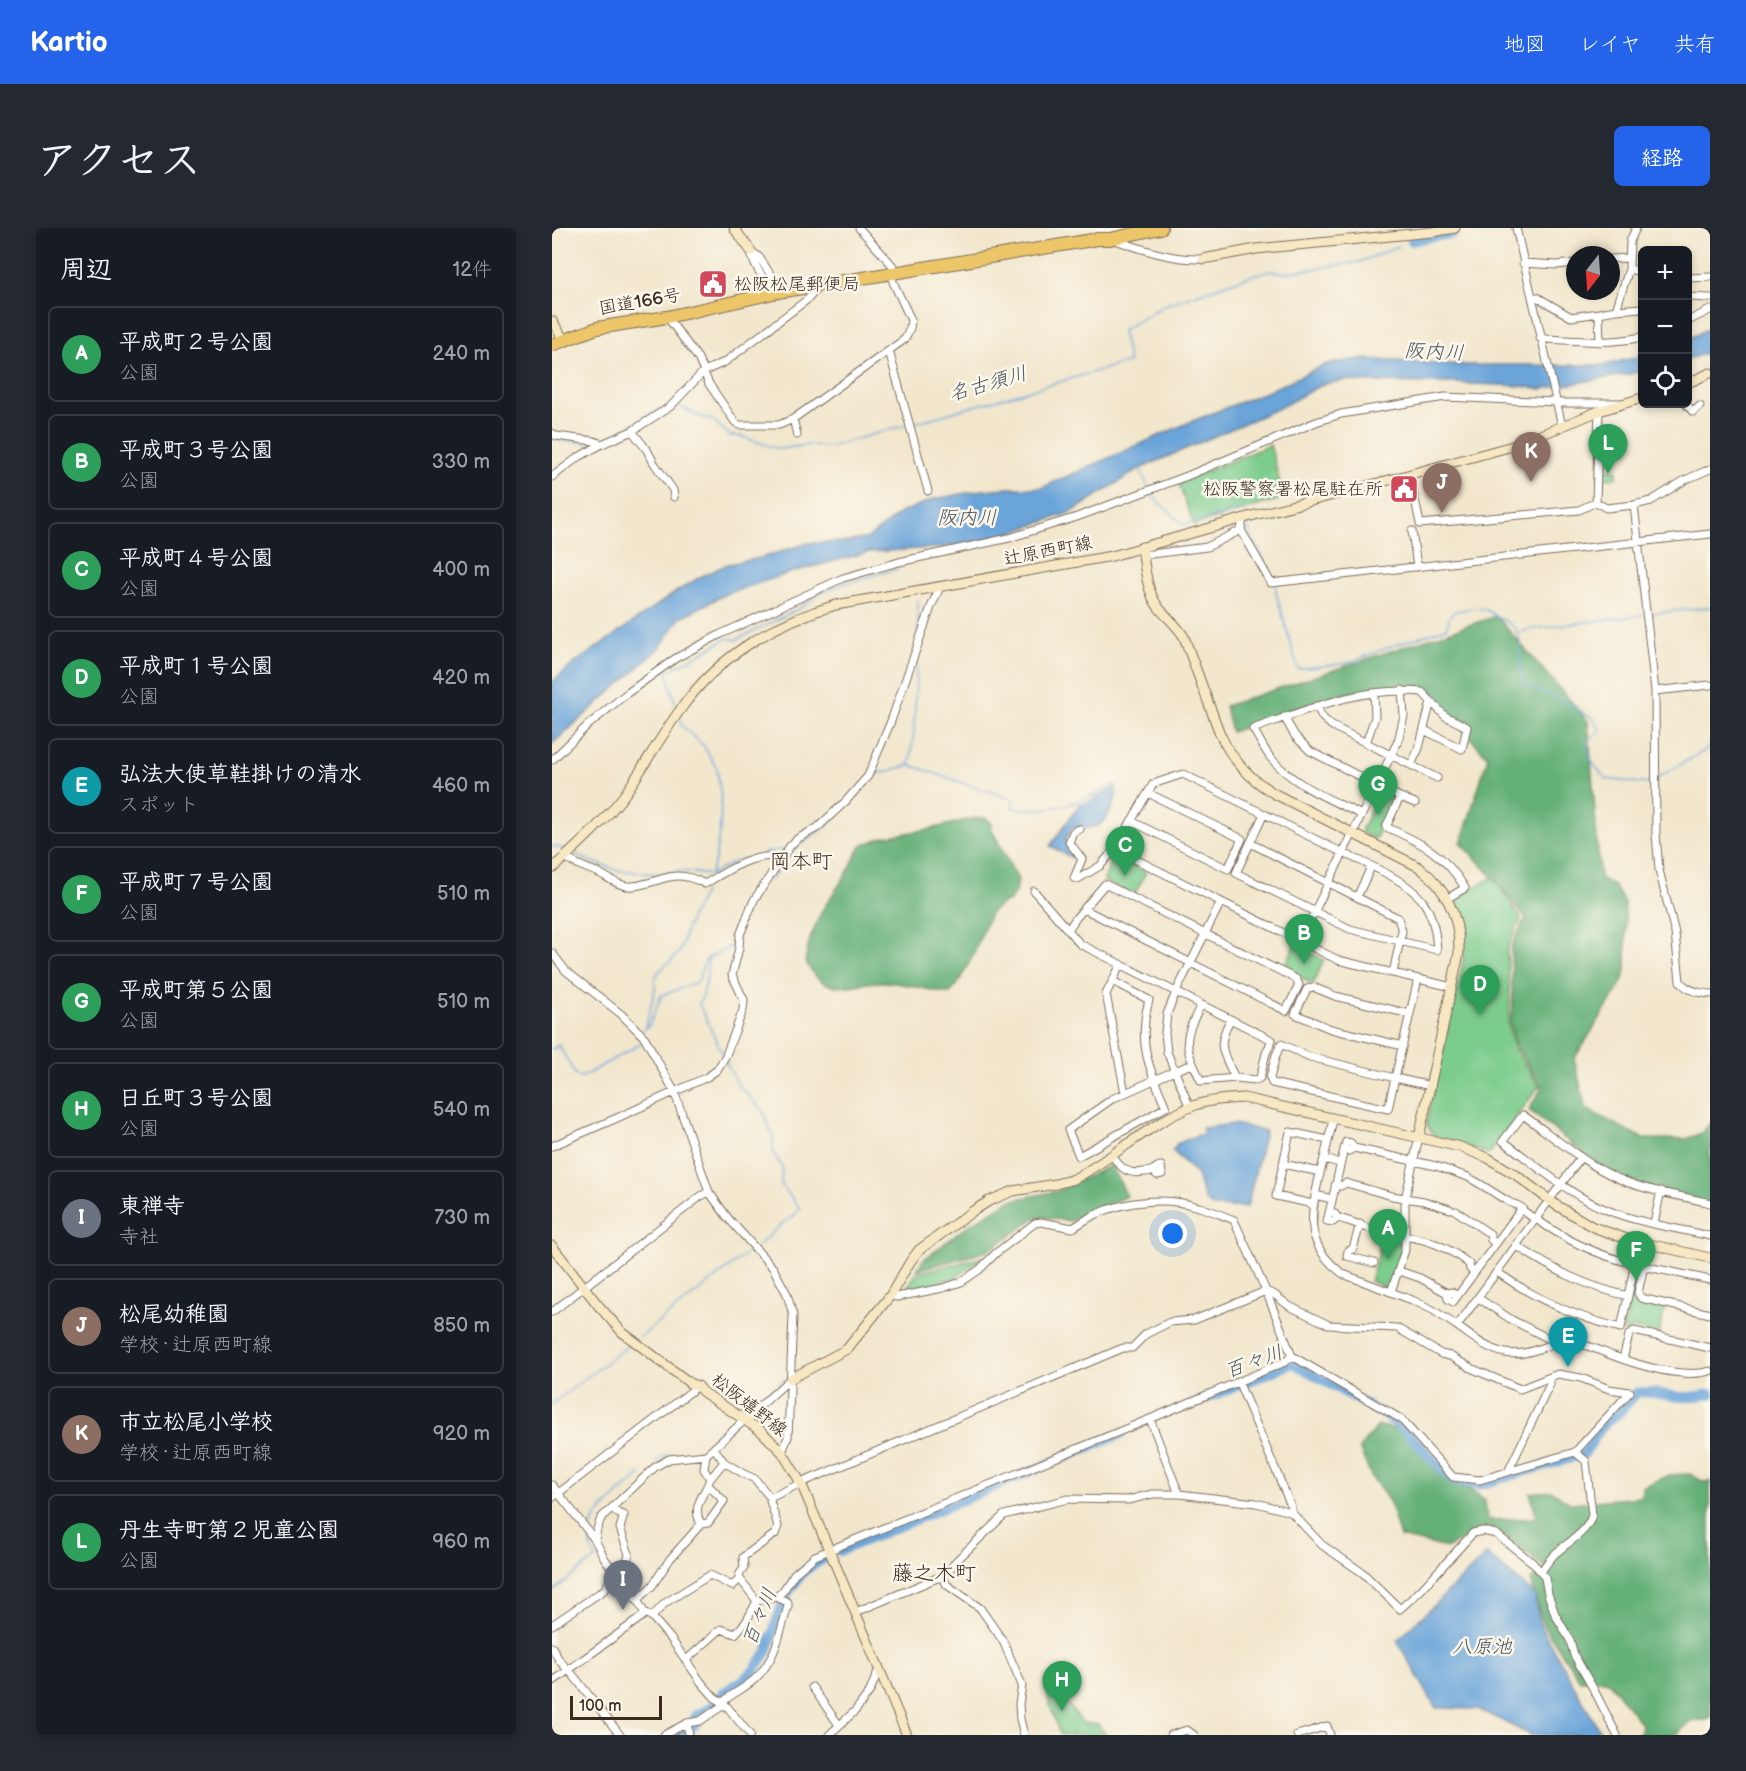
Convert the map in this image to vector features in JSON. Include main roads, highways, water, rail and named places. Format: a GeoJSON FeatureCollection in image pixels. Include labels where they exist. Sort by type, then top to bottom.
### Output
{"type":"FeatureCollection","features":[{"type":"Feature","properties":{"kind":"highway","name":"国道166号"},"geometry":{"type":"LineString","coordinates":[[555,344],[597,328],[667,317],[776,290],[819,286],[1100,235],[1161,228]]}},
{"type":"Feature","properties":{"kind":"water"},"geometry":{"type":"Polygon","coordinates":[[[1710,330],[1710,352],[1692,358],[1692,337],[1710,330]]]}},
{"type":"Feature","properties":{"kind":"water","name":"阪内川"},"geometry":{"type":"Polygon","coordinates":[[[1638,357],[1638,372],[1541,389],[1520,386],[1349,380],[1323,384],[1279,408],[1137,470],[1072,512],[976,542],[936,548],[869,552],[796,571],[726,594],[680,618],[658,650],[552,744],[552,682],[576,662],[676,592],[700,577],[728,564],[761,558],[808,543],[846,542],[868,538],[900,513],[934,499],[983,490],[1041,488],[1327,364],[1360,359],[1469,365],[1605,365],[1638,357]]]}},
{"type":"Feature","properties":{"kind":"water"},"geometry":{"type":"Polygon","coordinates":[[[1116,786],[1113,806],[1102,823],[1091,828],[1083,829],[1082,826],[1071,829],[1065,841],[1075,855],[1072,858],[1050,846],[1080,804],[1087,803],[1116,786]]]}},
{"type":"Feature","properties":{"kind":"water"},"geometry":{"type":"Polygon","coordinates":[[[1234,1124],[1265,1131],[1247,1207],[1214,1207],[1205,1201],[1197,1175],[1172,1150],[1176,1144],[1204,1133],[1202,1128],[1234,1124]]]}},
{"type":"Feature","properties":{"kind":"water","name":"八原池"},"geometry":{"type":"Polygon","coordinates":[[[1487,1554],[1535,1595],[1540,1625],[1602,1735],[1531,1735],[1478,1709],[1436,1708],[1397,1641],[1487,1554]]]}},
{"type":"Feature","properties":{"kind":"waterway","name":"名古須川"},"geometry":{"type":"LineString","coordinates":[[1412,241],[1452,234]]}},
{"type":"Feature","properties":{"kind":"waterway","name":"名古須川"},"geometry":{"type":"LineString","coordinates":[[911,424],[1129,362],[1122,330],[1167,304],[1256,274],[1270,271],[1283,273],[1360,262],[1399,246]]}},
{"type":"Feature","properties":{"kind":"waterway","name":"名古須川"},"geometry":{"type":"LineString","coordinates":[[678,405],[698,416],[713,420],[730,436],[740,436],[779,449],[809,445],[829,447],[906,425]]}},
{"type":"Feature","properties":{"kind":"waterway","name":"名古須川"},"geometry":{"type":"LineString","coordinates":[[600,441],[659,409]]}},
{"type":"Feature","properties":{"kind":"waterway","name":"名古須川"},"geometry":{"type":"LineString","coordinates":[[557,440],[593,444]]}},
{"type":"Feature","properties":{"kind":"waterway"},"geometry":{"type":"LineString","coordinates":[[1139,468],[1148,486]]}},
{"type":"Feature","properties":{"kind":"waterway"},"geometry":{"type":"LineString","coordinates":[[1151,495],[1184,525],[1243,509],[1245,514]]}},
{"type":"Feature","properties":{"kind":"waterway"},"geometry":{"type":"LineString","coordinates":[[1247,522],[1250,533],[1274,579]]}},
{"type":"Feature","properties":{"kind":"waterway"},"geometry":{"type":"LineString","coordinates":[[676,706],[667,672],[728,638],[736,640],[800,608],[819,593],[852,581],[898,569]]}},
{"type":"Feature","properties":{"kind":"waterway"},"geometry":{"type":"LineString","coordinates":[[1275,584],[1298,669],[1348,663],[1446,628],[1451,614],[1455,611],[1484,609],[1516,629],[1520,641],[1521,673],[1524,683],[1532,689],[1560,699],[1594,719],[1600,731],[1587,741],[1587,747],[1595,766],[1606,779],[1648,784],[1653,781]]}},
{"type":"Feature","properties":{"kind":"waterway"},"geometry":{"type":"LineString","coordinates":[[918,600],[918,635]]}},
{"type":"Feature","properties":{"kind":"waterway"},"geometry":{"type":"LineString","coordinates":[[1649,614],[1710,607]]}},
{"type":"Feature","properties":{"kind":"waterway"},"geometry":{"type":"LineString","coordinates":[[1518,633],[1531,629],[1644,615]]}},
{"type":"Feature","properties":{"kind":"waterway"},"geometry":{"type":"LineString","coordinates":[[910,764],[914,731],[917,655]]}},
{"type":"Feature","properties":{"kind":"waterway"},"geometry":{"type":"LineString","coordinates":[[679,717],[682,726],[704,746],[717,769],[721,798],[720,830],[710,875]]}},
{"type":"Feature","properties":{"kind":"waterway"},"geometry":{"type":"LineString","coordinates":[[1657,778],[1710,746]]}},
{"type":"Feature","properties":{"kind":"waterway"},"geometry":{"type":"LineString","coordinates":[[857,793],[874,775],[910,765],[1014,800],[1012,808],[1039,809],[1065,805],[1114,784]]}},
{"type":"Feature","properties":{"kind":"waterway"},"geometry":{"type":"LineString","coordinates":[[771,880],[793,850],[827,826],[843,808]]}},
{"type":"Feature","properties":{"kind":"waterway"},"geometry":{"type":"LineString","coordinates":[[552,846],[569,850]]}},
{"type":"Feature","properties":{"kind":"waterway"},"geometry":{"type":"LineString","coordinates":[[762,854],[783,850]]}},
{"type":"Feature","properties":{"kind":"waterway"},"geometry":{"type":"LineString","coordinates":[[575,854],[617,870],[653,874],[681,871],[710,875],[743,859]]}},
{"type":"Feature","properties":{"kind":"waterway"},"geometry":{"type":"LineString","coordinates":[[644,1030],[655,989],[656,976],[681,949],[688,925],[704,892]]}},
{"type":"Feature","properties":{"kind":"waterway"},"geometry":{"type":"LineString","coordinates":[[723,1055],[699,1004],[706,982],[708,958],[736,943]]}},
{"type":"Feature","properties":{"kind":"waterway"},"geometry":{"type":"LineString","coordinates":[[646,1027],[649,1026],[661,996],[697,982],[707,959]]}},
{"type":"Feature","properties":{"kind":"waterway"},"geometry":{"type":"LineString","coordinates":[[552,1049],[559,1045],[576,1076],[582,1077],[643,1042],[637,1035]]}},
{"type":"Feature","properties":{"kind":"waterway"},"geometry":{"type":"LineString","coordinates":[[726,1062],[738,1085],[763,1111],[773,1137],[774,1154],[782,1167],[781,1184],[800,1209],[758,1246]]}},
{"type":"Feature","properties":{"kind":"waterway"},"geometry":{"type":"LineString","coordinates":[[640,1337],[751,1250]]}},
{"type":"Feature","properties":{"kind":"waterway"},"geometry":{"type":"LineString","coordinates":[[552,1404],[629,1345]]}},
{"type":"Feature","properties":{"kind":"waterway","name":"百々川"},"geometry":{"type":"LineString","coordinates":[[1191,1405],[1293,1363],[1384,1415],[1405,1430],[1452,1480],[1479,1485],[1584,1454],[1601,1428],[1619,1413],[1636,1393],[1685,1397],[1710,1394]]}},
{"type":"Feature","properties":{"kind":"waterway"},"geometry":{"type":"LineString","coordinates":[[747,1411],[786,1378]]}},
{"type":"Feature","properties":{"kind":"waterway"},"geometry":{"type":"LineString","coordinates":[[691,1453],[706,1449],[731,1426]]}},
{"type":"Feature","properties":{"kind":"waterway","name":"百々川"},"geometry":{"type":"LineString","coordinates":[[840,1551],[1121,1434]]}},
{"type":"Feature","properties":{"kind":"waterway"},"geometry":{"type":"LineString","coordinates":[[657,1462],[666,1455],[683,1454]]}},
{"type":"Feature","properties":{"kind":"waterway"},"geometry":{"type":"LineString","coordinates":[[591,1529],[604,1508],[642,1474]]}},
{"type":"Feature","properties":{"kind":"waterway"},"geometry":{"type":"LineString","coordinates":[[552,1592],[596,1558],[591,1548],[591,1540]]}},
{"type":"Feature","properties":{"kind":"waterway","name":"百々川"},"geometry":{"type":"LineString","coordinates":[[676,1735],[695,1725],[695,1716],[710,1708],[723,1693],[755,1669],[767,1652],[789,1591],[804,1571],[826,1557]]}},
{"type":"Feature","properties":{"kind":"waterway"},"geometry":{"type":"LineString","coordinates":[[694,1735],[695,1726]]}},
{"type":"Feature","properties":{"kind":"place","name":"松阪松尾郵便局"},"geometry":{"type":"Point","coordinates":[713,284]}},
{"type":"Feature","properties":{"kind":"place","name":"丹生寺町第２児童公園"},"geometry":{"type":"Point","coordinates":[1608,474]}},
{"type":"Feature","properties":{"kind":"place","name":"市立松尾小学校"},"geometry":{"type":"Point","coordinates":[1531,482]}},
{"type":"Feature","properties":{"kind":"place","name":"松阪警察署松尾駐在所"},"geometry":{"type":"Point","coordinates":[1404,489]}},
{"type":"Feature","properties":{"kind":"place","name":"松尾幼稚園"},"geometry":{"type":"Point","coordinates":[1442,513]}},
{"type":"Feature","properties":{"kind":"place","name":"平成町第５公園"},"geometry":{"type":"Point","coordinates":[1378,815]}},
{"type":"Feature","properties":{"kind":"place","name":"平成町４号公園"},"geometry":{"type":"Point","coordinates":[1125,876]}},
{"type":"Feature","properties":{"kind":"place","name":"平成町３号公園"},"geometry":{"type":"Point","coordinates":[1304,964]}},
{"type":"Feature","properties":{"kind":"place","name":"平成町１号公園"},"geometry":{"type":"Point","coordinates":[1480,1015]}},
{"type":"Feature","properties":{"kind":"place","name":"平成町２号公園"},"geometry":{"type":"Point","coordinates":[1388,1259]}},
{"type":"Feature","properties":{"kind":"place","name":"平成町７号公園"},"geometry":{"type":"Point","coordinates":[1636,1281]}},
{"type":"Feature","properties":{"kind":"place","name":"弘法大使草鞋掛けの清水"},"geometry":{"type":"Point","coordinates":[1568,1367]}},
{"type":"Feature","properties":{"kind":"place","name":"東禅寺"},"geometry":{"type":"Point","coordinates":[623,1610]}},
{"type":"Feature","properties":{"kind":"place","name":"日丘町３号公園"},"geometry":{"type":"Point","coordinates":[1062,1711]}},
{"type":"Feature","properties":{"kind":"district","name":"岡本町"},"geometry":{"type":"Point","coordinates":[801,861]}},
{"type":"Feature","properties":{"kind":"district","name":"藤之木町"},"geometry":{"type":"Point","coordinates":[934,1573]}}]}
